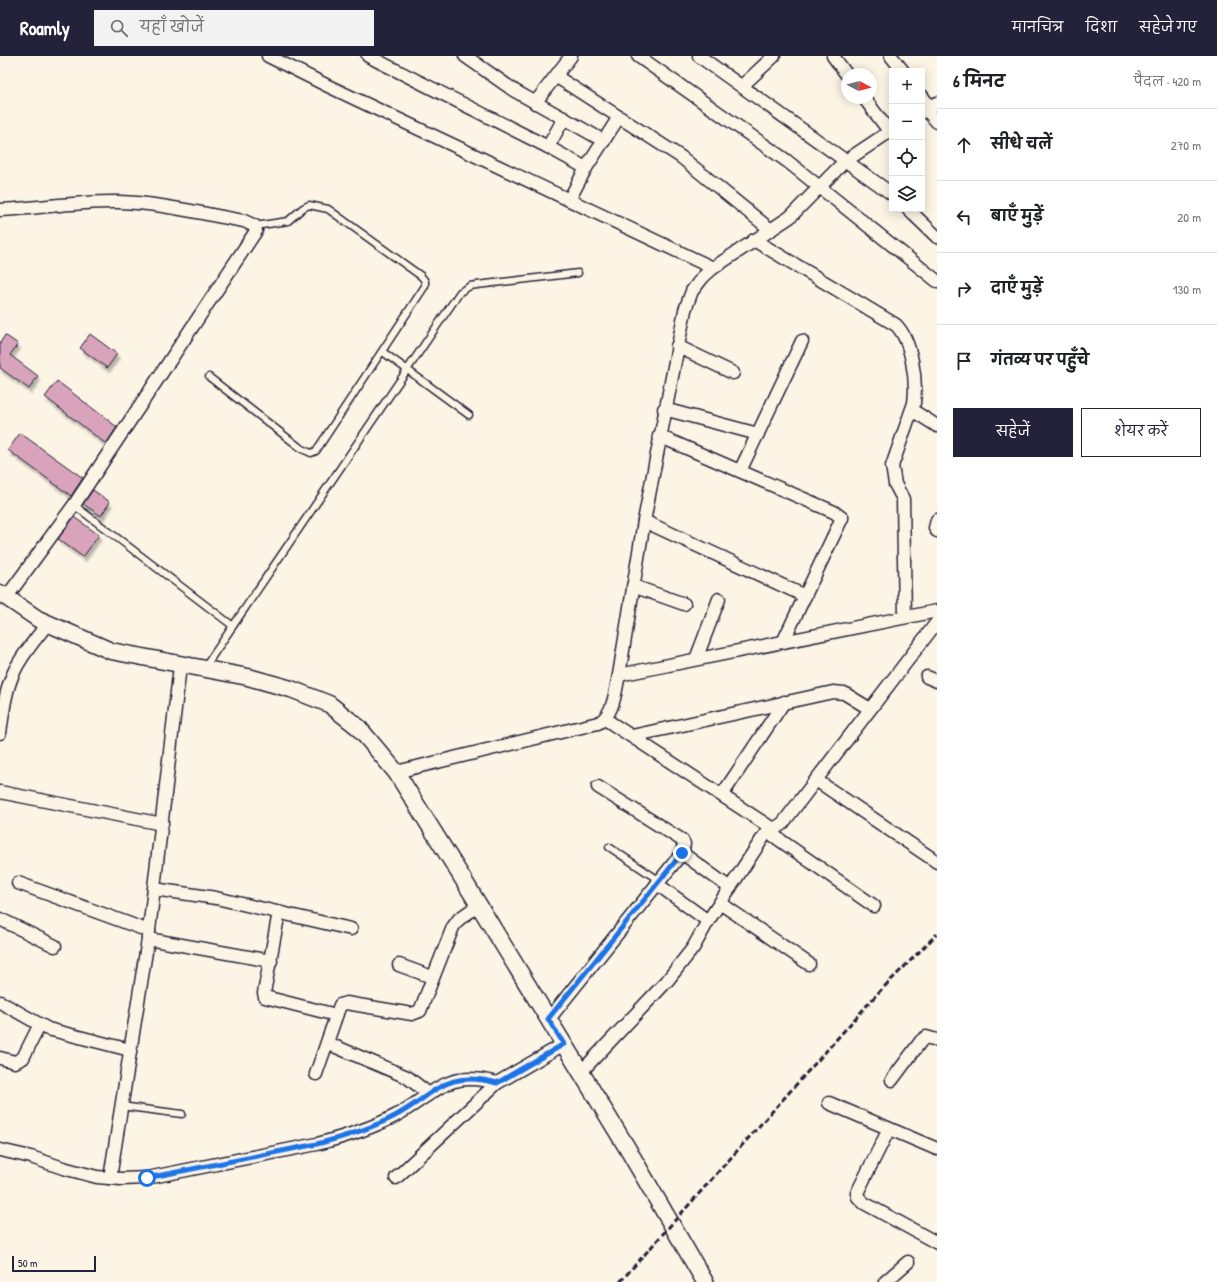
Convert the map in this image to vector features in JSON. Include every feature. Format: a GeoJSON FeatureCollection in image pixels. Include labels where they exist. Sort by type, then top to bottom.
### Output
{"type":"FeatureCollection","features":[{"type":"Feature","properties":{"kind":"street"},"geometry":{"type":"LineString","coordinates":[[268,56],[328,86],[713,268]]}},
{"type":"Feature","properties":{"kind":"street"},"geometry":{"type":"LineString","coordinates":[[368,56],[548,147],[586,168]]}},
{"type":"Feature","properties":{"kind":"street"},"geometry":{"type":"LineString","coordinates":[[465,56],[536,103],[604,141]]}},
{"type":"Feature","properties":{"kind":"street"},"geometry":{"type":"LineString","coordinates":[[536,103],[557,77],[571,56]]}},
{"type":"Feature","properties":{"kind":"street"},"geometry":{"type":"LineString","coordinates":[[638,56],[748,133],[821,188],[937,281]]}},
{"type":"Feature","properties":{"kind":"street"},"geometry":{"type":"LineString","coordinates":[[699,56],[889,192]]}},
{"type":"Feature","properties":{"kind":"street"},"geometry":{"type":"LineString","coordinates":[[742,86],[774,56]]}},
{"type":"Feature","properties":{"kind":"street"},"geometry":{"type":"LineString","coordinates":[[833,56],[842,68]]}},
{"type":"Feature","properties":{"kind":"street"},"geometry":{"type":"LineString","coordinates":[[891,56],[901,68]]}},
{"type":"Feature","properties":{"kind":"street"},"geometry":{"type":"LineString","coordinates":[[557,77],[681,157],[771,230]]}},
{"type":"Feature","properties":{"kind":"street"},"geometry":{"type":"LineString","coordinates":[[869,104],[889,128]]}},
{"type":"Feature","properties":{"kind":"street"},"geometry":{"type":"LineString","coordinates":[[929,108],[937,122]]}},
{"type":"Feature","properties":{"kind":"street"},"geometry":{"type":"LineString","coordinates":[[548,147],[564,118]]}},
{"type":"Feature","properties":{"kind":"street"},"geometry":{"type":"LineString","coordinates":[[569,200],[586,168],[620,118]]}},
{"type":"Feature","properties":{"kind":"street"},"geometry":{"type":"LineString","coordinates":[[396,772],[598,723],[605,719],[610,712],[618,675],[664,409],[685,310],[692,291],[703,277],[713,268],[790,217],[821,188],[846,161],[889,131]]}},
{"type":"Feature","properties":{"kind":"street"},"geometry":{"type":"LineString","coordinates":[[0,210],[95,202],[121,202],[145,204],[244,221],[255,226],[256,231],[254,237],[74,505],[3,596],[48,623],[111,651],[180,666],[248,677],[290,689],[329,704],[358,727],[396,772],[480,906],[581,1072],[705,1282]]}},
{"type":"Feature","properties":{"kind":"street"},"geometry":{"type":"LineString","coordinates":[[911,212],[937,236]]}},
{"type":"Feature","properties":{"kind":"street"},"geometry":{"type":"LineString","coordinates":[[754,240],[896,325],[902,331],[906,340],[914,379],[915,396],[912,410],[892,466],[896,484],[903,499],[905,617]]}},
{"type":"Feature","properties":{"kind":"street"},"geometry":{"type":"LineString","coordinates":[[740,471],[802,341]]}},
{"type":"Feature","properties":{"kind":"street"},"geometry":{"type":"LineString","coordinates":[[677,346],[733,373]]}},
{"type":"Feature","properties":{"kind":"street"},"geometry":{"type":"LineString","coordinates":[[664,409],[758,434]]}},
{"type":"Feature","properties":{"kind":"street"},"geometry":{"type":"LineString","coordinates":[[912,410],[937,426]]}},
{"type":"Feature","properties":{"kind":"street"},"geometry":{"type":"LineString","coordinates":[[659,436],[834,512],[842,518],[783,642]]}},
{"type":"Feature","properties":{"kind":"street"},"geometry":{"type":"LineString","coordinates":[[937,520],[934,528],[937,531]]}},
{"type":"Feature","properties":{"kind":"street"},"geometry":{"type":"LineString","coordinates":[[644,521],[805,596]]}},
{"type":"Feature","properties":{"kind":"street"},"geometry":{"type":"LineString","coordinates":[[633,586],[684,604]]}},
{"type":"Feature","properties":{"kind":"street"},"geometry":{"type":"LineString","coordinates":[[696,659],[719,599]]}},
{"type":"Feature","properties":{"kind":"street"},"geometry":{"type":"LineString","coordinates":[[618,675],[937,611]]}},
{"type":"Feature","properties":{"kind":"street"},"geometry":{"type":"LineString","coordinates":[[581,1072],[667,981],[694,948],[708,921],[769,829],[780,827],[937,622]]}},
{"type":"Feature","properties":{"kind":"street"},"geometry":{"type":"LineString","coordinates":[[0,733],[7,689],[13,673],[48,623]]}},
{"type":"Feature","properties":{"kind":"street"},"geometry":{"type":"LineString","coordinates":[[110,1178],[149,935],[180,666]]}},
{"type":"Feature","properties":{"kind":"street"},"geometry":{"type":"LineString","coordinates":[[632,736],[838,691],[870,710]]}},
{"type":"Feature","properties":{"kind":"street"},"geometry":{"type":"LineString","coordinates":[[722,795],[784,702]]}},
{"type":"Feature","properties":{"kind":"street"},"geometry":{"type":"LineString","coordinates":[[605,719],[722,795],[874,906]]}},
{"type":"Feature","properties":{"kind":"street"},"geometry":{"type":"LineString","coordinates":[[816,780],[937,862]]}},
{"type":"Feature","properties":{"kind":"street"},"geometry":{"type":"LineString","coordinates":[[548,1019],[682,853],[684,844],[682,840],[598,787]]}},
{"type":"Feature","properties":{"kind":"street"},"geometry":{"type":"LineString","coordinates":[[0,792],[162,824]]}},
{"type":"Feature","properties":{"kind":"street"},"geometry":{"type":"LineString","coordinates":[[682,853],[730,888]]}},
{"type":"Feature","properties":{"kind":"street"},"geometry":{"type":"LineString","coordinates":[[18,883],[149,935],[270,961]]}},
{"type":"Feature","properties":{"kind":"street"},"geometry":{"type":"LineString","coordinates":[[658,883],[708,921]]}},
{"type":"Feature","properties":{"kind":"street"},"geometry":{"type":"LineString","coordinates":[[154,889],[216,898],[351,929]]}},
{"type":"Feature","properties":{"kind":"street"},"geometry":{"type":"LineString","coordinates":[[720,903],[809,964]]}},
{"type":"Feature","properties":{"kind":"street"},"geometry":{"type":"LineString","coordinates":[[316,1074],[340,1005],[346,1003],[415,1014],[422,1008],[432,977],[456,922],[480,906]]}},
{"type":"Feature","properties":{"kind":"street"},"geometry":{"type":"LineString","coordinates":[[279,912],[264,993],[265,997],[336,1015]]}},
{"type":"Feature","properties":{"kind":"street"},"geometry":{"type":"LineString","coordinates":[[0,919],[55,946]]}},
{"type":"Feature","properties":{"kind":"street"},"geometry":{"type":"LineString","coordinates":[[399,965],[432,977]]}},
{"type":"Feature","properties":{"kind":"street"},"geometry":{"type":"LineString","coordinates":[[0,1002],[39,1026],[130,1050]]}},
{"type":"Feature","properties":{"kind":"street"},"geometry":{"type":"LineString","coordinates":[[0,1058],[15,1062],[24,1058],[39,1026]]}},
{"type":"Feature","properties":{"kind":"street"},"geometry":{"type":"LineString","coordinates":[[892,1080],[921,1040],[926,1037],[937,1040]]}},
{"type":"Feature","properties":{"kind":"street"},"geometry":{"type":"LineString","coordinates":[[326,1042],[407,1077],[429,1094]]}},
{"type":"Feature","properties":{"kind":"street"},"geometry":{"type":"LineString","coordinates":[[396,1178],[497,1083],[564,1044]]}},
{"type":"Feature","properties":{"kind":"street"},"geometry":{"type":"LineString","coordinates":[[0,1150],[31,1157],[83,1174],[110,1178],[147,1178],[331,1141],[366,1129],[396,1115],[447,1082],[464,1078],[478,1078],[497,1083]]}},
{"type":"Feature","properties":{"kind":"street"},"geometry":{"type":"LineString","coordinates":[[829,1103],[937,1149]]}},
{"type":"Feature","properties":{"kind":"street"},"geometry":{"type":"LineString","coordinates":[[889,1128],[857,1193],[858,1197],[864,1203],[937,1243]]}},
{"type":"Feature","properties":{"kind":"street"},"geometry":{"type":"LineString","coordinates":[[885,1282],[908,1262]]}},
{"type":"Feature","properties":{"kind":"lane"},"geometry":{"type":"LineString","coordinates":[[209,378],[302,448],[311,453],[316,451],[424,291],[425,281],[421,276],[328,209],[309,205],[303,208],[288,221],[255,226]]}},
{"type":"Feature","properties":{"kind":"lane"},"geometry":{"type":"LineString","coordinates":[[204,670],[460,292],[470,286],[578,273]]}},
{"type":"Feature","properties":{"kind":"lane"},"geometry":{"type":"LineString","coordinates":[[383,352],[469,414]]}},
{"type":"Feature","properties":{"kind":"lane"},"geometry":{"type":"LineString","coordinates":[[74,505],[233,626]]}},
{"type":"Feature","properties":{"kind":"lane"},"geometry":{"type":"LineString","coordinates":[[609,847],[658,883]]}},
{"type":"Feature","properties":{"kind":"lane"},"geometry":{"type":"LineString","coordinates":[[121,1106],[182,1114]]}},
{"type":"Feature","properties":{"kind":"building"},"geometry":{"type":"Polygon","coordinates":[[[90,334],[117,354],[107,368],[80,348],[90,334]]]}},
{"type":"Feature","properties":{"kind":"building"},"geometry":{"type":"Polygon","coordinates":[[[5,335],[18,344],[10,355],[38,376],[29,389],[0,368],[0,343],[5,335]]]}},
{"type":"Feature","properties":{"kind":"building"},"geometry":{"type":"Polygon","coordinates":[[[57,381],[117,427],[106,444],[45,397],[57,381]]]}},
{"type":"Feature","properties":{"kind":"building"},"geometry":{"type":"Polygon","coordinates":[[[20,433],[83,478],[71,496],[8,450],[20,433]]]}},
{"type":"Feature","properties":{"kind":"building"},"geometry":{"type":"Polygon","coordinates":[[[93,490],[110,502],[101,516],[83,504],[93,490]]]}},
{"type":"Feature","properties":{"kind":"building"},"geometry":{"type":"Polygon","coordinates":[[[74,517],[99,535],[83,557],[58,539],[74,517]]]}},
{"type":"Feature","properties":{"kind":"railway"},"geometry":{"type":"LineString","coordinates":[[620,1282],[877,994],[937,934]]}},
{"type":"Feature","properties":{"kind":"route"},"geometry":{"type":"LineString","coordinates":[[147,1178],[317,1144],[344,1137],[366,1129],[396,1115],[447,1082],[464,1078],[478,1078],[497,1083],[564,1044],[548,1019],[682,853]]}}]}
